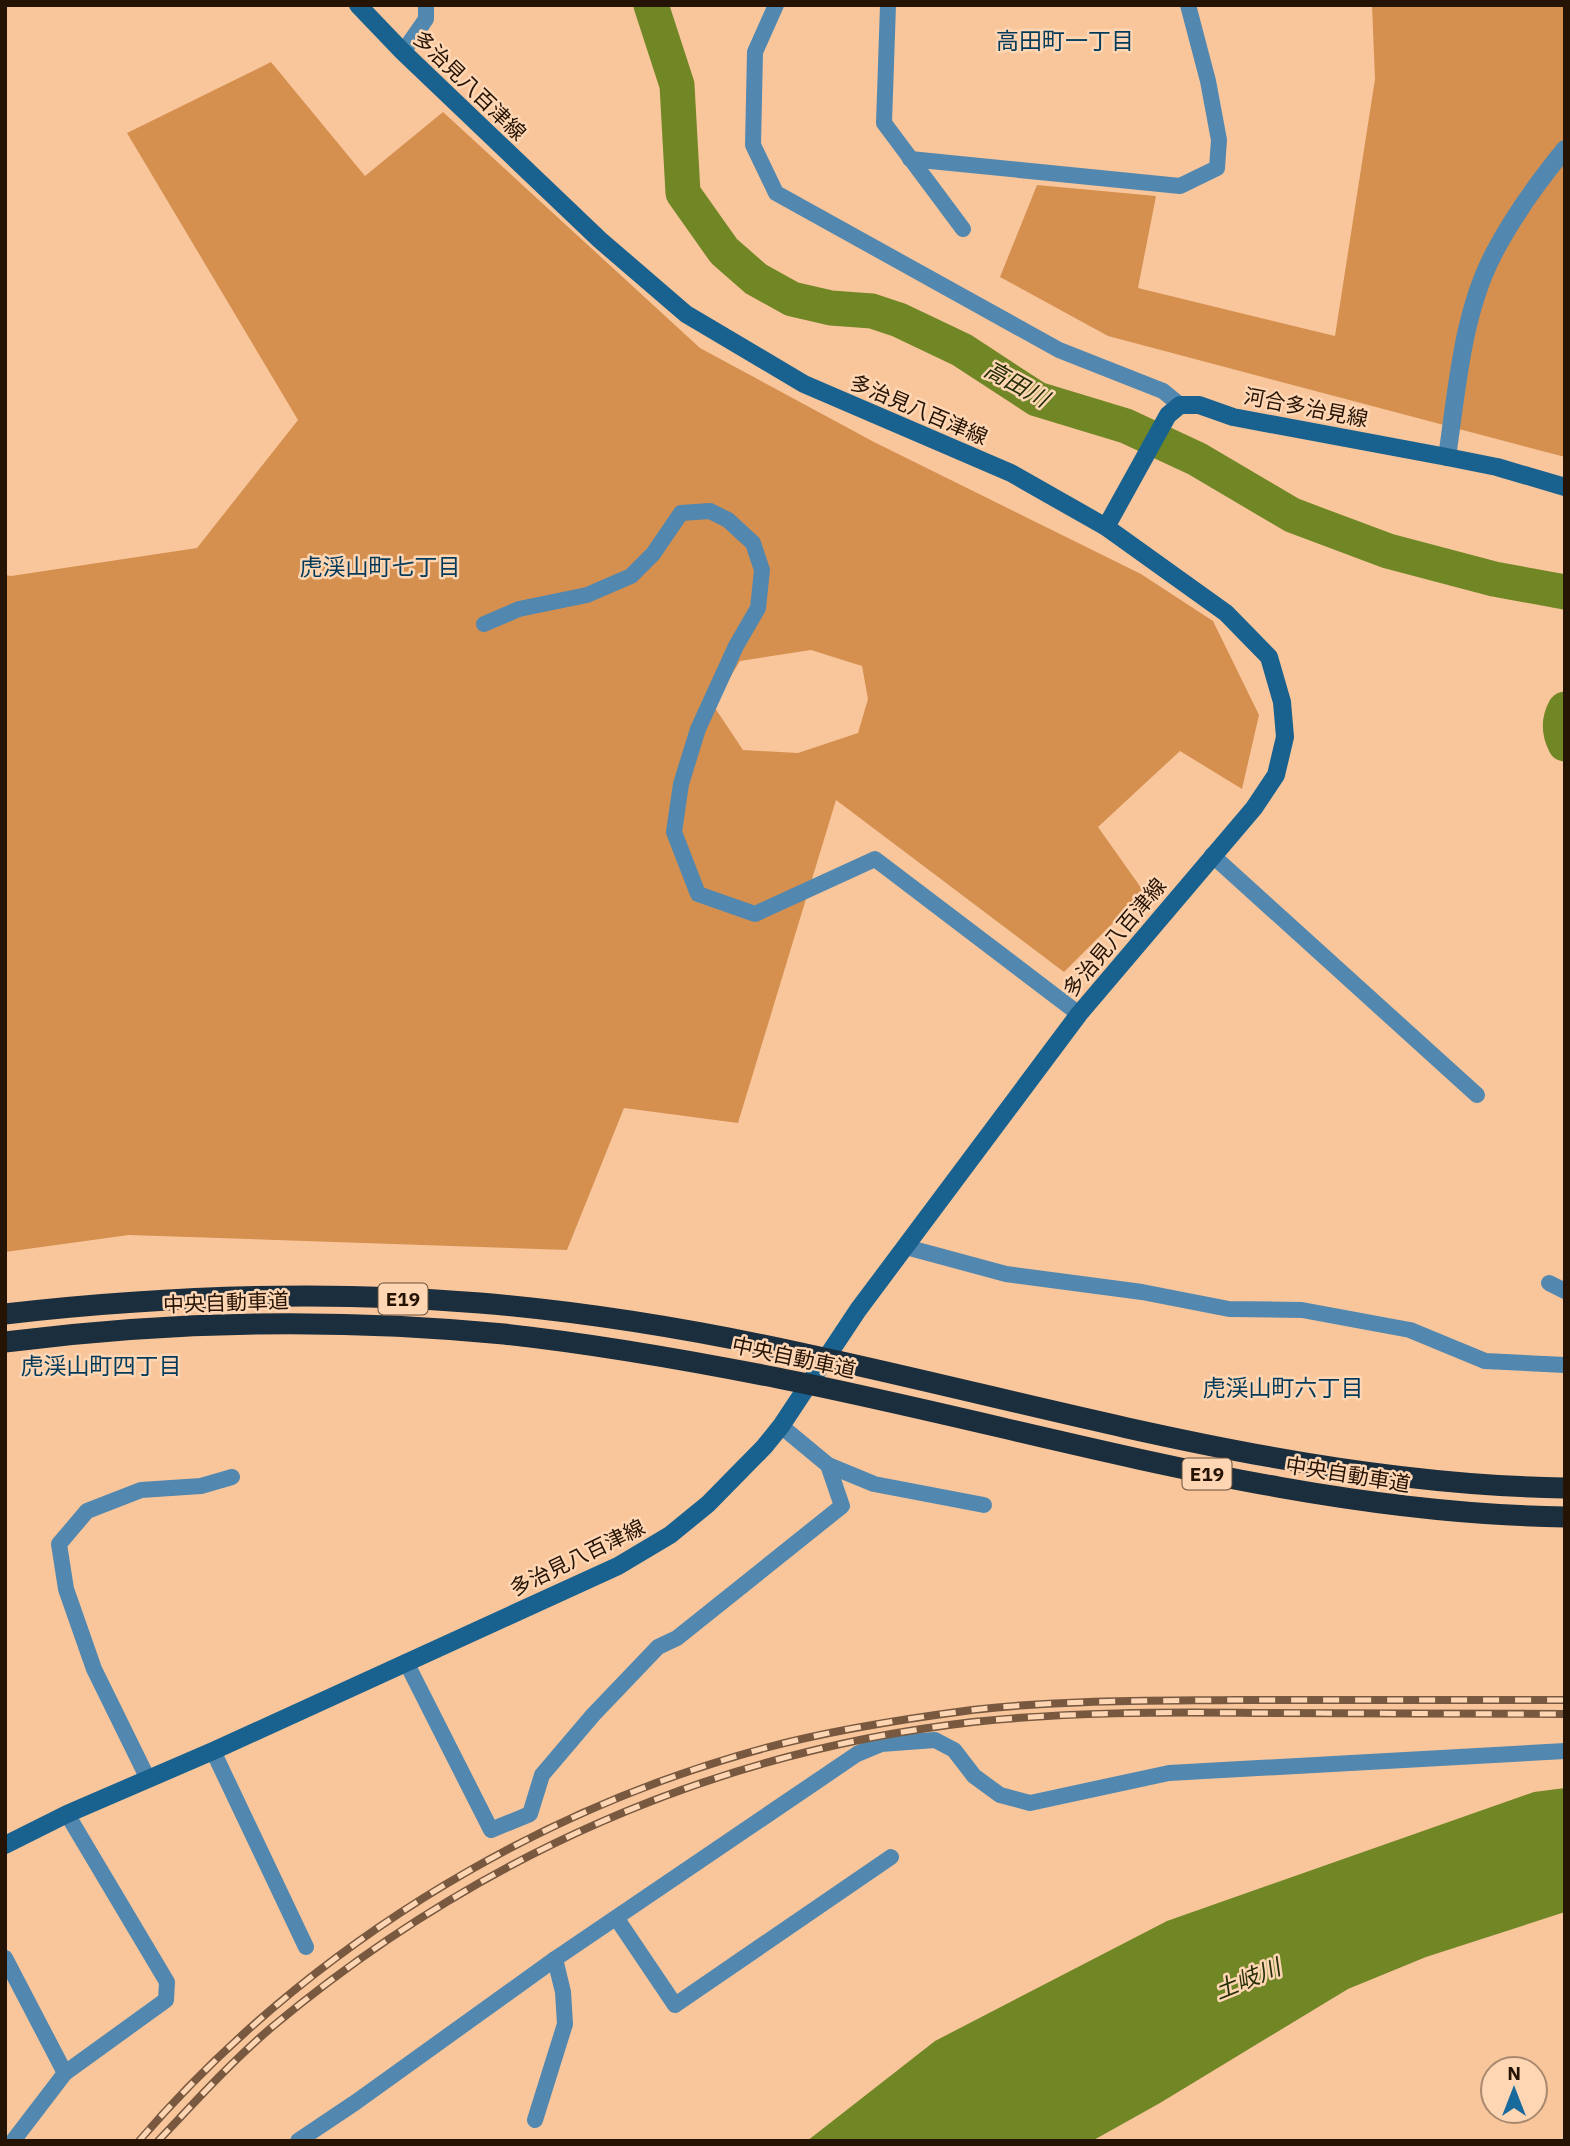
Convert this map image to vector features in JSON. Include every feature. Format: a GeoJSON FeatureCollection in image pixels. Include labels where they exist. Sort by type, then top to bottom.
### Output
{"type":"FeatureCollection","features":[{"type":"Feature","properties":{"kind":"highway","name":"中央自動車道"},"geometry":{"type":"LineString","coordinates":[[5,1314],[270,1297],[479,1303],[627,1322],[797,1352],[1277,1459],[1435,1482],[1515,1488],[1565,1488]]}},
{"type":"Feature","properties":{"kind":"highway"},"geometry":{"type":"LineString","coordinates":[[5,1307],[53,1309]]}},
{"type":"Feature","properties":{"kind":"highway","name":"中央自動車道"},"geometry":{"type":"LineString","coordinates":[[5,1342],[145,1329],[227,1326],[322,1325],[502,1334],[650,1353],[780,1378],[1161,1464],[1327,1497],[1419,1509],[1565,1517]]}},
{"type":"Feature","properties":{"kind":"main road","name":"多治見八百津線"},"geometry":{"type":"LineString","coordinates":[[5,1845],[66,1814],[212,1751],[618,1566],[670,1535],[716,1496],[781,1426],[858,1310],[1079,1014],[1254,808],[1276,775],[1285,737],[1282,702],[1269,657],[1226,613],[1106,527],[1011,474],[804,384],[686,314],[600,240],[403,52],[358,5]]}},
{"type":"Feature","properties":{"kind":"main road","name":"河合多治見線"},"geometry":{"type":"LineString","coordinates":[[1174,410],[1199,405],[1233,417],[1497,467],[1565,487]]}},
{"type":"Feature","properties":{"kind":"main road"},"geometry":{"type":"LineString","coordinates":[[1106,527],[1174,410]]}},
{"type":"Feature","properties":{"kind":"street"},"geometry":{"type":"LineString","coordinates":[[776,5],[755,52],[753,145],[776,193],[1059,350],[1163,391],[1174,410]]}},
{"type":"Feature","properties":{"kind":"street"},"geometry":{"type":"LineString","coordinates":[[888,5],[884,123],[963,229]]}},
{"type":"Feature","properties":{"kind":"street"},"geometry":{"type":"LineString","coordinates":[[910,159],[1180,186],[1217,168],[1219,140],[1208,81],[1188,5]]}},
{"type":"Feature","properties":{"kind":"street"},"geometry":{"type":"LineString","coordinates":[[403,52],[426,12]]}},
{"type":"Feature","properties":{"kind":"street"},"geometry":{"type":"LineString","coordinates":[[1447,457],[1461,364],[1479,290],[1492,256],[1530,193],[1565,149]]}},
{"type":"Feature","properties":{"kind":"street"},"geometry":{"type":"LineString","coordinates":[[484,624],[519,610],[587,595],[631,576],[653,554],[681,513],[710,511],[728,520],[753,543],[762,570],[758,608],[736,646],[698,729],[681,783],[674,832],[698,894],[755,914],[875,859],[1079,1014]]}},
{"type":"Feature","properties":{"kind":"street"},"geometry":{"type":"LineString","coordinates":[[1212,856],[1477,1094]]}},
{"type":"Feature","properties":{"kind":"street"},"geometry":{"type":"LineString","coordinates":[[906,1247],[1006,1274],[1142,1292],[1228,1309],[1301,1310],[1410,1330],[1485,1361],[1565,1365]]}},
{"type":"Feature","properties":{"kind":"street"},"geometry":{"type":"LineString","coordinates":[[1549,1283],[1565,1291]]}},
{"type":"Feature","properties":{"kind":"street"},"geometry":{"type":"LineString","coordinates":[[781,1426],[828,1465],[874,1484],[984,1505]]}},
{"type":"Feature","properties":{"kind":"street"},"geometry":{"type":"LineString","coordinates":[[406,1662],[491,1830],[530,1814],[542,1775],[593,1715],[659,1647],[677,1638],[842,1506],[828,1465]]}},
{"type":"Feature","properties":{"kind":"street"},"geometry":{"type":"LineString","coordinates":[[148,1779],[94,1669],[66,1589],[59,1544],[87,1511],[141,1490],[201,1486],[232,1478]]}},
{"type":"Feature","properties":{"kind":"street"},"geometry":{"type":"LineString","coordinates":[[298,2141],[378,2087],[555,1959],[857,1754],[881,1744],[934,1740],[954,1751],[974,1776],[1000,1796],[1030,1803],[1169,1773],[1565,1751]]}},
{"type":"Feature","properties":{"kind":"street"},"geometry":{"type":"LineString","coordinates":[[212,1751],[306,1947]]}},
{"type":"Feature","properties":{"kind":"street"},"geometry":{"type":"LineString","coordinates":[[13,2141],[65,2073],[166,2000],[167,1982],[66,1814]]}},
{"type":"Feature","properties":{"kind":"street"},"geometry":{"type":"LineString","coordinates":[[617,1919],[675,2005],[891,1857]]}},
{"type":"Feature","properties":{"kind":"street"},"geometry":{"type":"LineString","coordinates":[[5,1959],[65,2073]]}},
{"type":"Feature","properties":{"kind":"street"},"geometry":{"type":"LineString","coordinates":[[535,2120],[565,2024],[563,1992],[555,1959]]}},
{"type":"Feature","properties":{"kind":"shaded area"},"geometry":{"type":"Polygon","coordinates":[[[1372,5],[1565,5],[1565,457],[1108,336],[1000,277],[1037,185],[1156,196],[1138,288],[1335,336],[1375,79],[1372,5]]]}},
{"type":"Feature","properties":{"kind":"shaded area"},"geometry":{"type":"Polygon","coordinates":[[[271,62],[365,176],[443,112],[700,348],[874,442],[1141,574],[1213,621],[1259,715],[1242,789],[1180,751],[1098,827],[1144,892],[1064,972],[836,800],[738,1123],[624,1108],[567,1250],[129,1235],[5,1252],[5,575],[197,548],[298,420],[127,133],[271,62]],[[811,650],[740,661],[713,705],[743,750],[798,753],[858,733],[868,699],[862,666],[811,650]]]}},
{"type":"Feature","properties":{"kind":"water","name":"土岐川"},"geometry":{"type":"Polygon","coordinates":[[[1565,1788],[1565,1912],[1426,1957],[1348,1989],[1092,2141],[807,2141],[935,2041],[1167,1921],[1534,1792],[1565,1788]]]}},
{"type":"Feature","properties":{"kind":"waterway","name":"高田川"},"geometry":{"type":"LineString","coordinates":[[651,5],[677,85],[683,193],[724,251],[756,279],[792,299],[831,308],[872,311],[899,320],[962,350],[1037,399],[1126,426],[1197,459],[1292,515],[1388,551],[1494,579],[1565,592]]}},
{"type":"Feature","properties":{"kind":"waterway","name":"高田川"},"geometry":{"type":"LineString","coordinates":[[1565,709],[1560,726],[1565,744]]}},
{"type":"Feature","properties":{"kind":"railway"},"geometry":{"type":"LineString","coordinates":[[139,2141],[203,2073],[271,2009],[345,1951],[423,1898],[504,1851],[589,1810],[676,1776],[765,1748],[894,1721],[1038,1704],[1237,1700],[1565,1700]]}},
{"type":"Feature","properties":{"kind":"railway"},"geometry":{"type":"LineString","coordinates":[[158,2141],[228,2068],[272,2027],[349,1967],[430,1912],[513,1864],[600,1822],[689,1787],[781,1759],[876,1737],[973,1722],[1044,1716],[1115,1713],[1565,1714]]}},
{"type":"Feature","properties":{"kind":"district","name":"高田町一丁目"},"geometry":{"type":"Point","coordinates":[1065,40]}},
{"type":"Feature","properties":{"kind":"district","name":"虎渓山町七丁目"},"geometry":{"type":"Point","coordinates":[380,566]}},
{"type":"Feature","properties":{"kind":"district","name":"虎渓山町四丁目"},"geometry":{"type":"Point","coordinates":[101,1365]}},
{"type":"Feature","properties":{"kind":"district","name":"虎渓山町六丁目"},"geometry":{"type":"Point","coordinates":[1283,1387]}}]}
